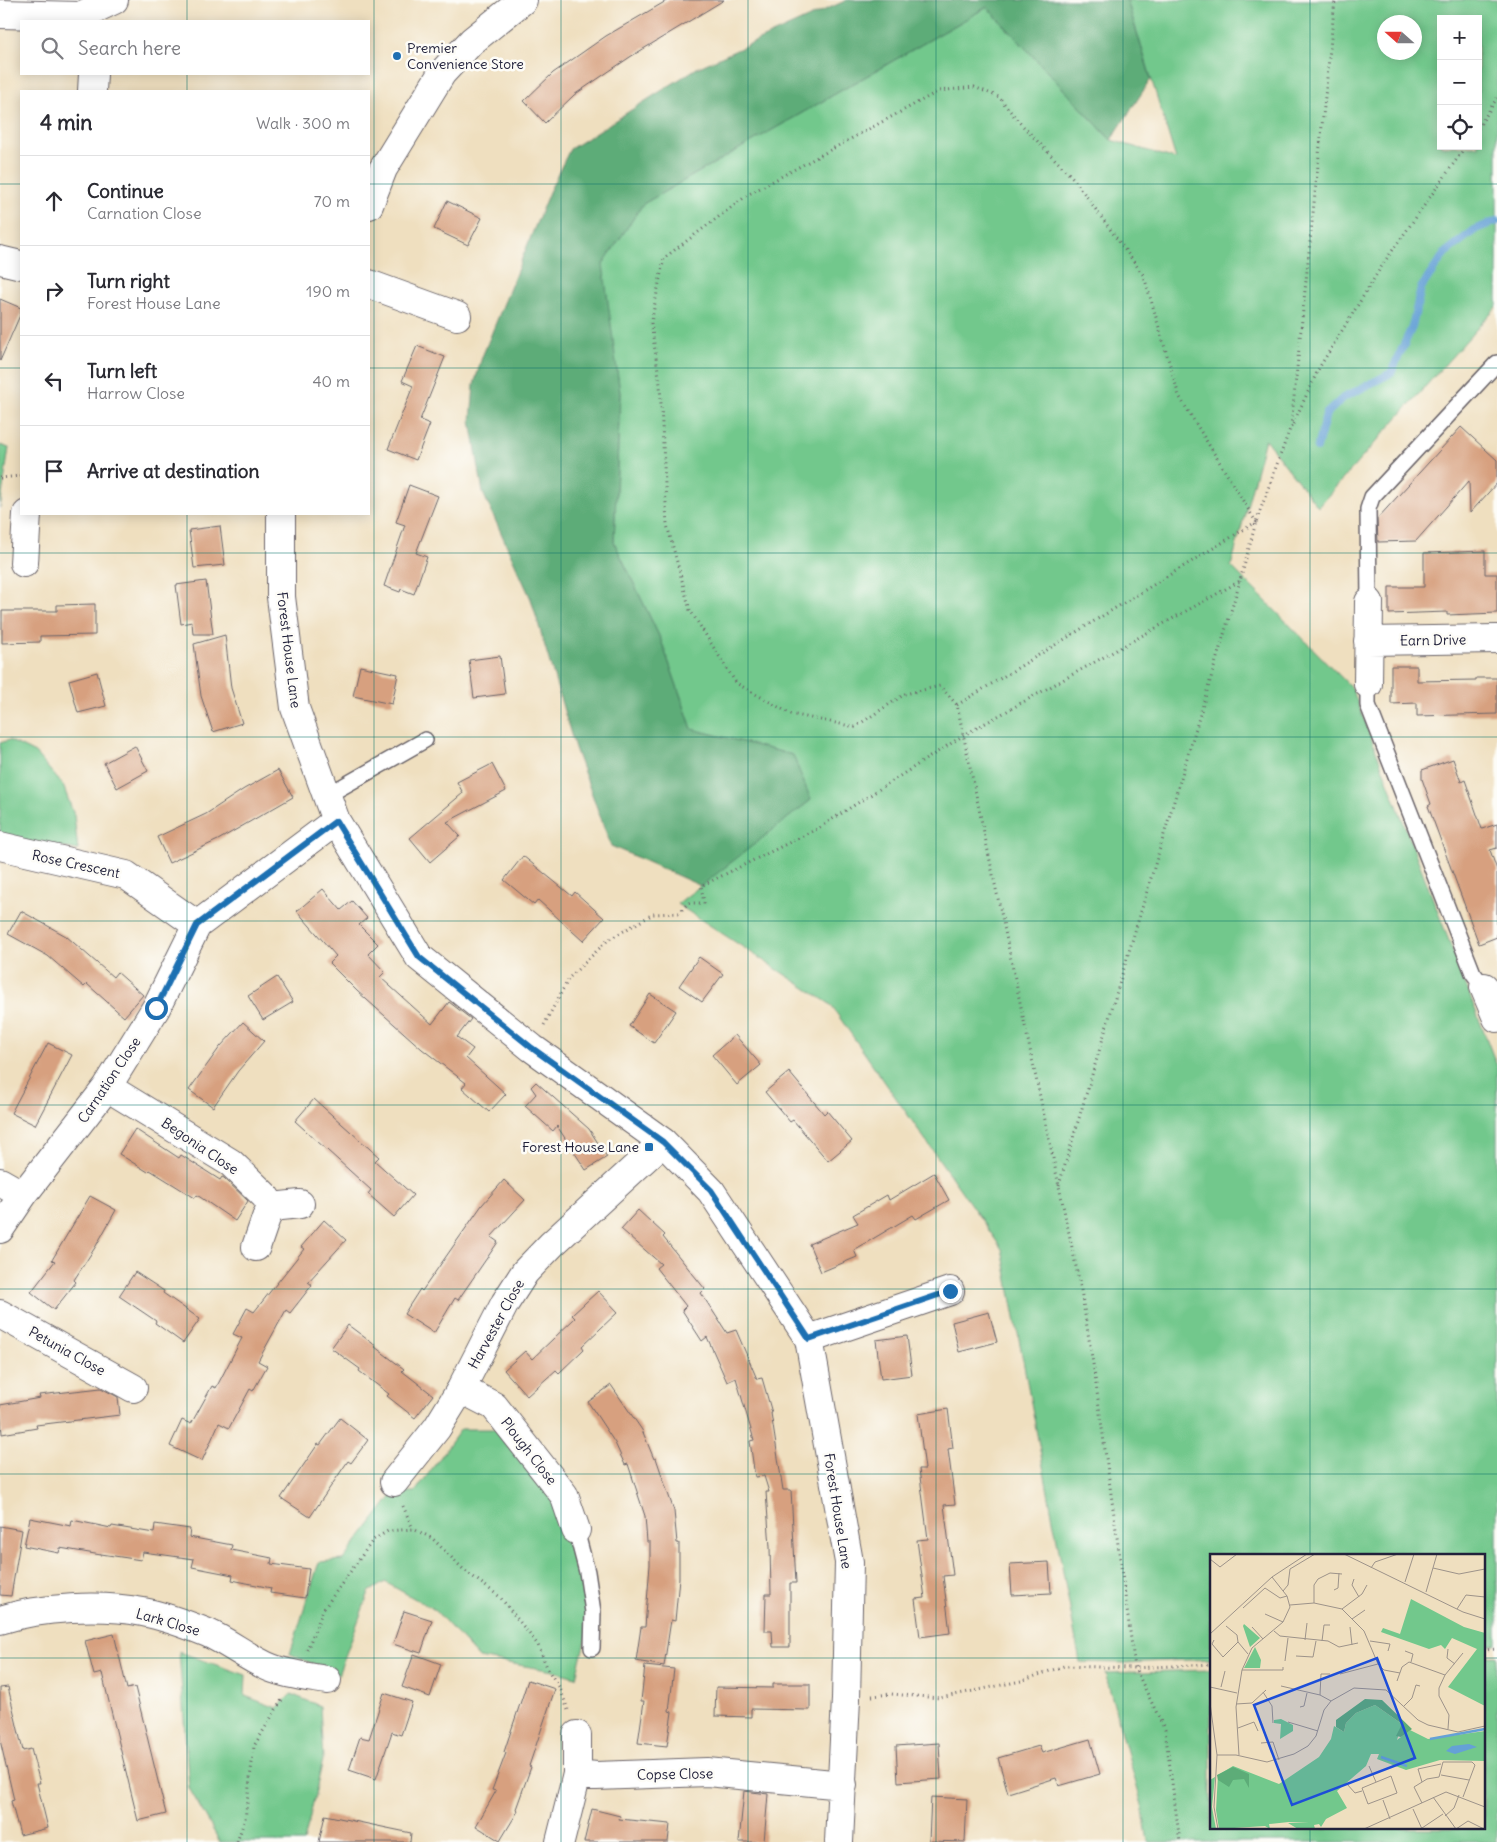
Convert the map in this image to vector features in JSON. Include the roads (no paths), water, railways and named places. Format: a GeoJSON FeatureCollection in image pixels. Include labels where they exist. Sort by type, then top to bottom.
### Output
{"type":"FeatureCollection","features":[{"type":"Feature","properties":{"kind":"street"},"geometry":{"type":"LineString","coordinates":[[0,14],[81,19],[114,0]]}},
{"type":"Feature","properties":{"kind":"street"},"geometry":{"type":"LineString","coordinates":[[370,202],[383,169],[442,73],[472,42],[506,12],[523,0]]}},
{"type":"Feature","properties":{"kind":"street"},"geometry":{"type":"LineString","coordinates":[[92,90],[93,75]]}},
{"type":"Feature","properties":{"kind":"street"},"geometry":{"type":"LineString","coordinates":[[0,260],[20,265]]}},
{"type":"Feature","properties":{"kind":"street"},"geometry":{"type":"LineString","coordinates":[[370,284],[457,316]]}},
{"type":"Feature","properties":{"kind":"street"},"geometry":{"type":"LineString","coordinates":[[24,563],[27,515]]}},
{"type":"Feature","properties":{"kind":"street","name":"Forest House Lane"},"geometry":{"type":"LineString","coordinates":[[281,515],[281,597],[295,708],[336,821],[419,957],[532,1048],[663,1142],[711,1190],[809,1339],[849,1562],[846,1698],[839,1842]]}},
{"type":"Feature","properties":{"kind":"street"},"geometry":{"type":"LineString","coordinates":[[1368,684],[1369,602]]}},
{"type":"Feature","properties":{"kind":"street","name":"Earn Drive"},"geometry":{"type":"LineString","coordinates":[[1368,641],[1497,639]]}},
{"type":"Feature","properties":{"kind":"street","name":"Carnation Close"},"geometry":{"type":"LineString","coordinates":[[0,1229],[12,1188],[107,1086],[156,1008],[197,925],[336,821]]}},
{"type":"Feature","properties":{"kind":"street","name":"Rose Crescent"},"geometry":{"type":"LineString","coordinates":[[0,846],[126,875],[197,925]]}},
{"type":"Feature","properties":{"kind":"street"},"geometry":{"type":"LineString","coordinates":[[1484,988],[1497,1018]]}},
{"type":"Feature","properties":{"kind":"street","name":"Begonia Close"},"geometry":{"type":"LineString","coordinates":[[107,1086],[231,1163],[265,1196],[272,1207]]}},
{"type":"Feature","properties":{"kind":"street","name":"Harvester Close"},"geometry":{"type":"LineString","coordinates":[[394,1482],[437,1428],[461,1389],[505,1303],[525,1272],[552,1244],[663,1142]]}},
{"type":"Feature","properties":{"kind":"street"},"geometry":{"type":"LineString","coordinates":[[256,1247],[272,1207],[300,1204]]}},
{"type":"Feature","properties":{"kind":"street"},"geometry":{"type":"LineString","coordinates":[[809,1339],[950,1291]]}},
{"type":"Feature","properties":{"kind":"street","name":"Petunia Close"},"geometry":{"type":"LineString","coordinates":[[0,1314],[133,1388]]}},
{"type":"Feature","properties":{"kind":"street","name":"Plough Close"},"geometry":{"type":"LineString","coordinates":[[461,1389],[494,1406],[564,1495],[576,1530]]}},
{"type":"Feature","properties":{"kind":"street","name":"Lark Close"},"geometry":{"type":"LineString","coordinates":[[0,1620],[40,1611],[72,1609],[143,1612],[178,1621],[210,1634],[271,1668],[298,1676],[327,1680]]}},
{"type":"Feature","properties":{"kind":"street"},"geometry":{"type":"LineString","coordinates":[[560,1842],[577,1774],[577,1735]]}},
{"type":"Feature","properties":{"kind":"street","name":"Copse Close"},"geometry":{"type":"LineString","coordinates":[[577,1774],[596,1776],[707,1772],[842,1785]]}},
{"type":"Feature","properties":{"kind":"lane"},"geometry":{"type":"LineString","coordinates":[[1369,602],[1368,509],[1372,498],[1497,363]]}},
{"type":"Feature","properties":{"kind":"lane"},"geometry":{"type":"LineString","coordinates":[[1368,684],[1368,705],[1473,973],[1484,988]]}},
{"type":"Feature","properties":{"kind":"lane"},"geometry":{"type":"LineString","coordinates":[[326,796],[426,740]]}},
{"type":"Feature","properties":{"kind":"lane"},"geometry":{"type":"LineString","coordinates":[[576,1530],[587,1572],[593,1612],[592,1648]]}},
{"type":"Feature","properties":{"kind":"waterway"},"geometry":{"type":"LineString","coordinates":[[1317,448],[1326,414],[1343,398],[1391,373],[1412,327],[1421,288],[1445,253],[1476,229],[1497,221]]}},
{"type":"Feature","properties":{"kind":"place","name":"Premier Convenience Store"},"geometry":{"type":"Point","coordinates":[397,56]}},
{"type":"Feature","properties":{"kind":"place","name":"Forest House Lane"},"geometry":{"type":"Point","coordinates":[649,1147]}}]}
